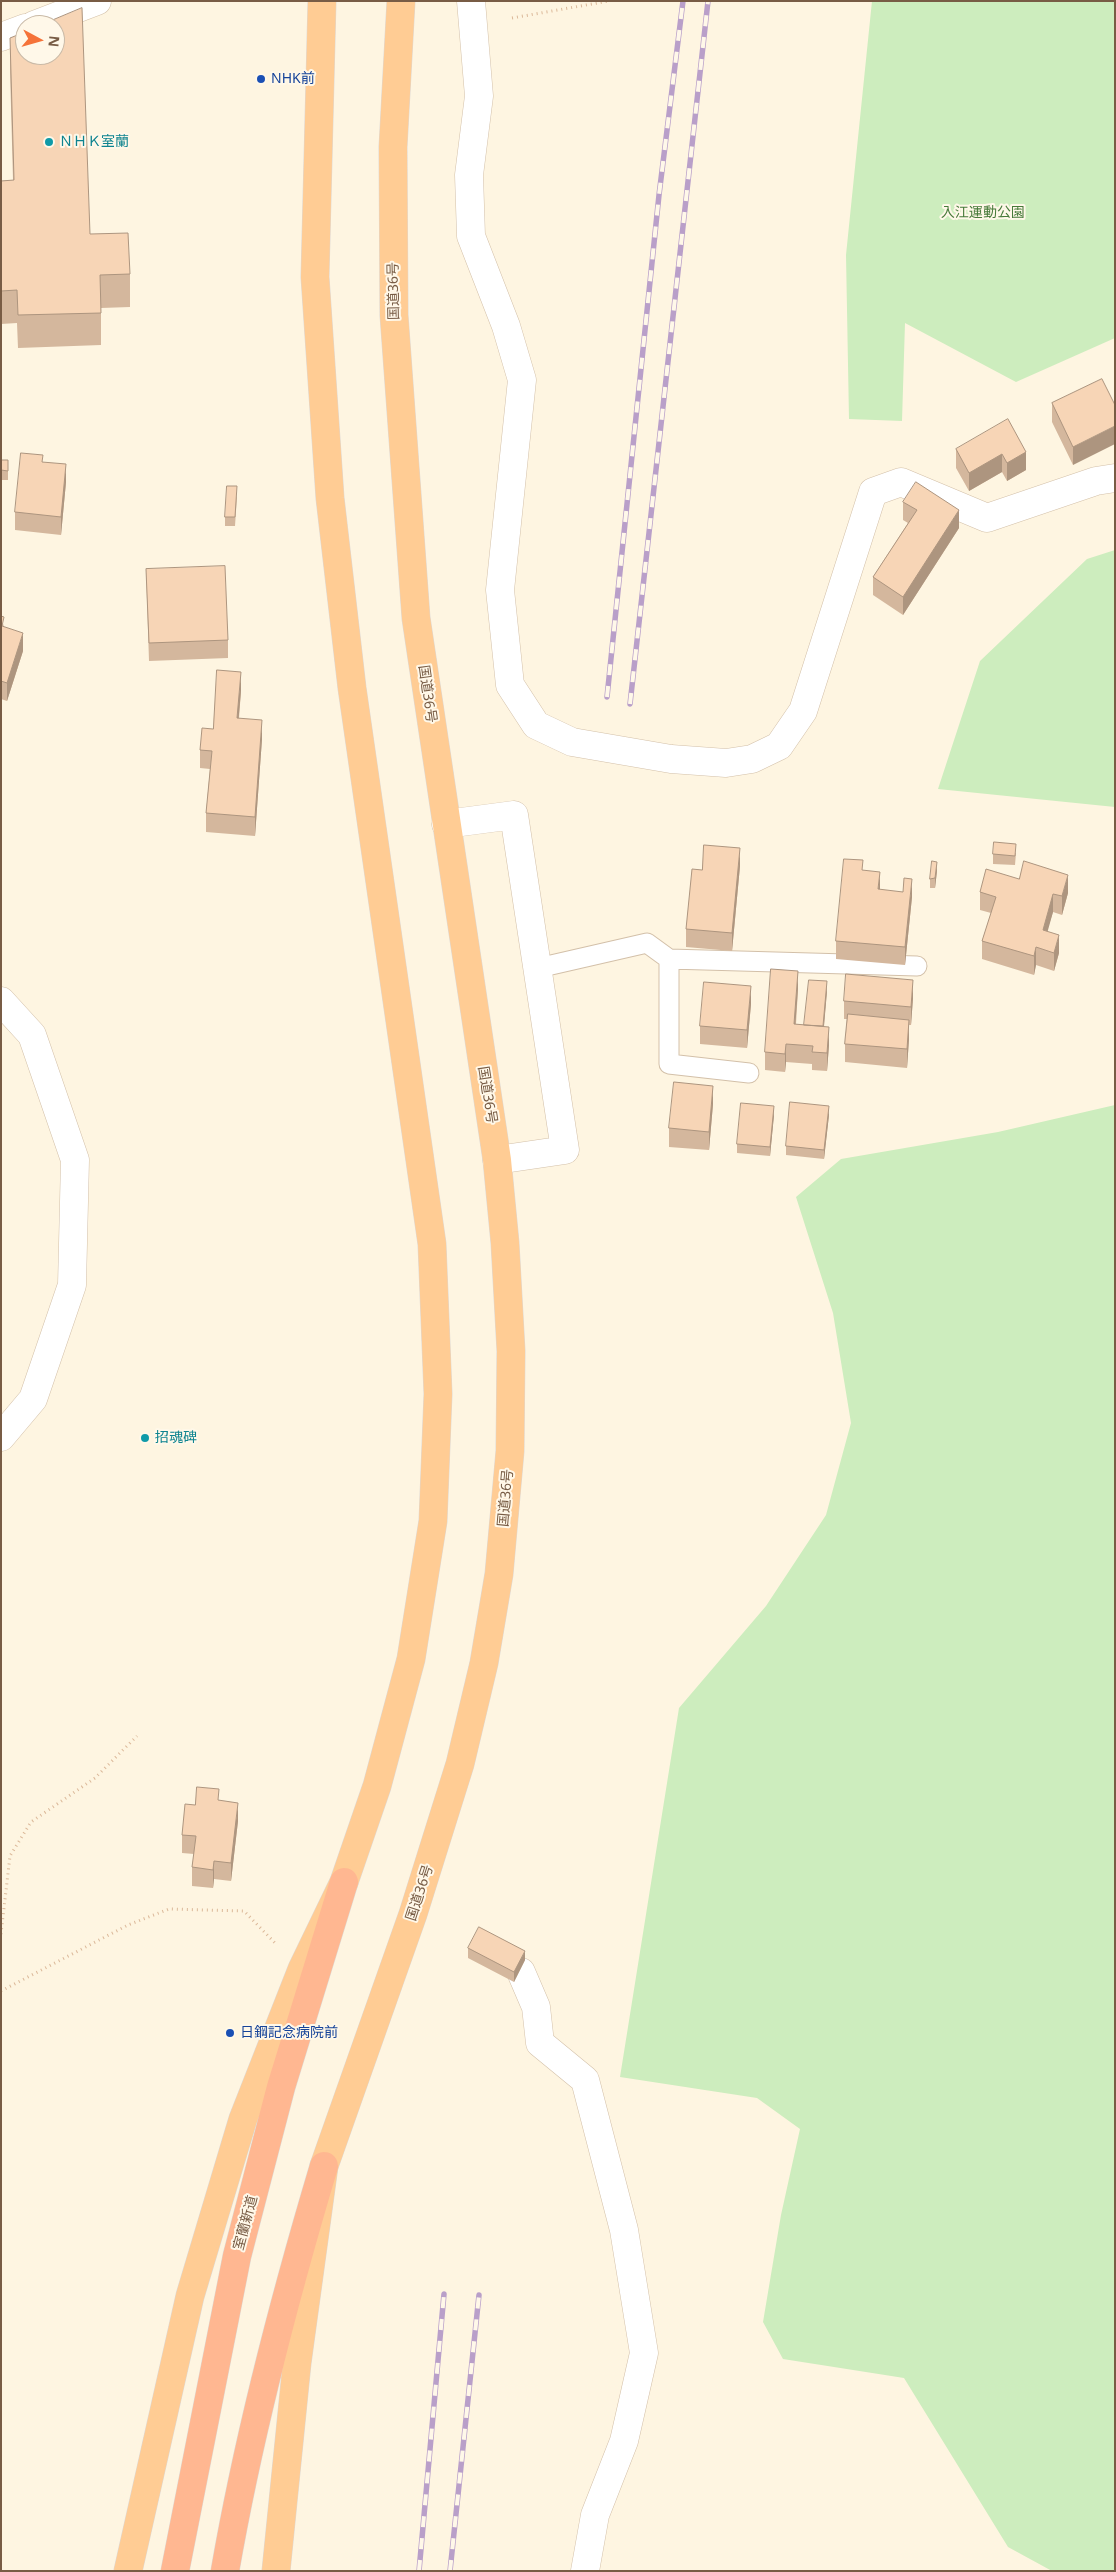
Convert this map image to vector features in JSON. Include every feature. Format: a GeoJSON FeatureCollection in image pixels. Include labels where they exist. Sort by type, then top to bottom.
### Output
{"type":"FeatureCollection","features":[{"type":"Feature","properties":{"kind":"highway"},"geometry":{"type":"LineString","coordinates":[[128,2571],[190,2296],[243,2118],[302,1969],[344,1882],[377,1786],[411,1659],[432,1521],[438,1394],[432,1244],[352,688],[330,498],[315,277],[322,1]]}},
{"type":"Feature","properties":{"kind":"highway","name":"国道36号"},"geometry":{"type":"LineString","coordinates":[[276,2571],[297,2363],[324,2166],[413,1914],[460,1764],[484,1663],[499,1574],[510,1451],[511,1351],[505,1243],[497,1160],[416,618],[394,315],[393,147],[401,1]]}},
{"type":"Feature","properties":{"kind":"highway","name":"室蘭新道"},"geometry":{"type":"LineString","coordinates":[[175,2571],[185,2511],[238,2256],[281,2087],[344,1882]]}},
{"type":"Feature","properties":{"kind":"highway"},"geometry":{"type":"LineString","coordinates":[[225,2571],[261,2392],[291,2276],[324,2166]]}},
{"type":"Feature","properties":{"kind":"street"},"geometry":{"type":"LineString","coordinates":[[60,15],[97,1]]}},
{"type":"Feature","properties":{"kind":"street"},"geometry":{"type":"LineString","coordinates":[[471,1],[479,96],[469,175],[470,236],[506,326],[522,380],[500,590],[510,685],[536,725],[572,742],[671,759],[726,763],[752,759],[779,746],[803,711],[874,492],[901,482],[987,518],[1096,481],[1115,478]]}},
{"type":"Feature","properties":{"kind":"street"},"geometry":{"type":"LineString","coordinates":[[1,37],[15,32]]}},
{"type":"Feature","properties":{"kind":"street"},"geometry":{"type":"LineString","coordinates":[[446,824],[514,815],[538,968],[565,1150],[497,1160]]}},
{"type":"Feature","properties":{"kind":"street"},"geometry":{"type":"LineString","coordinates":[[1,1002],[32,1035],[76,1160],[72,1286],[33,1399],[1,1437]]}},
{"type":"Feature","properties":{"kind":"street"},"geometry":{"type":"LineString","coordinates":[[521,1972],[536,2007],[540,2043],[585,2080],[624,2230],[644,2353],[624,2441],[595,2515],[585,2571]]}},
{"type":"Feature","properties":{"kind":"lane"},"geometry":{"type":"LineString","coordinates":[[538,968],[647,943],[669,959],[917,966]]}},
{"type":"Feature","properties":{"kind":"lane"},"geometry":{"type":"LineString","coordinates":[[669,959],[669,1064],[750,1074]]}},
{"type":"Feature","properties":{"kind":"path"},"geometry":{"type":"LineString","coordinates":[[512,18],[609,1]]}},
{"type":"Feature","properties":{"kind":"path"},"geometry":{"type":"LineString","coordinates":[[1,1934],[10,1856],[31,1822],[95,1778],[137,1736]]}},
{"type":"Feature","properties":{"kind":"path"},"geometry":{"type":"LineString","coordinates":[[1,1991],[128,1924],[169,1909],[244,1911],[302,1969]]}},
{"type":"Feature","properties":{"kind":"green space","name":"入江運動公園"},"geometry":{"type":"Polygon","coordinates":[[[872,1],[1115,1],[1115,338],[1016,382],[905,323],[902,421],[849,419],[846,255],[872,1]]]}},
{"type":"Feature","properties":{"kind":"green space"},"geometry":{"type":"Polygon","coordinates":[[[1115,550],[1115,807],[938,789],[980,661],[1087,559],[1115,550]]]}},
{"type":"Feature","properties":{"kind":"green space"},"geometry":{"type":"Polygon","coordinates":[[[1115,1105],[1115,2571],[1052,2571],[1008,2547],[904,2378],[783,2359],[763,2322],[781,2215],[800,2129],[757,2098],[620,2077],[679,1708],[766,1606],[826,1515],[851,1423],[833,1313],[796,1197],[841,1159],[998,1132],[1115,1105]]]}},
{"type":"Feature","properties":{"kind":"building","name":"ＮＨＫ室蘭"},"geometry":{"type":"Polygon","coordinates":[[[82,8],[90,234],[128,233],[130,274],[100,275],[101,313],[18,315],[17,290],[1,291],[1,181],[14,180],[10,38],[15,36],[15,65],[65,65],[65,15],[82,8]]]}},
{"type":"Feature","properties":{"kind":"building"},"geometry":{"type":"Polygon","coordinates":[[[1102,379],[1115,405],[1115,426],[1073,447],[1052,403],[1102,379]]]}},
{"type":"Feature","properties":{"kind":"building"},"geometry":{"type":"Polygon","coordinates":[[[1008,419],[1026,452],[1007,463],[1002,454],[969,473],[956,449],[1008,419]]]}},
{"type":"Feature","properties":{"kind":"building"},"geometry":{"type":"Polygon","coordinates":[[[21,453],[43,455],[42,462],[66,464],[61,517],[15,512],[21,453]]]}},
{"type":"Feature","properties":{"kind":"building"},"geometry":{"type":"Polygon","coordinates":[[[1,460],[8,460],[8,471],[1,470],[1,460]]]}},
{"type":"Feature","properties":{"kind":"building"},"geometry":{"type":"Polygon","coordinates":[[[916,482],[959,510],[903,597],[873,577],[917,510],[903,502],[916,482]]]}},
{"type":"Feature","properties":{"kind":"building"},"geometry":{"type":"Polygon","coordinates":[[[227,486],[237,486],[235,517],[225,517],[227,486]]]}},
{"type":"Feature","properties":{"kind":"building"},"geometry":{"type":"Polygon","coordinates":[[[225,566],[228,640],[149,643],[146,569],[225,566]]]}},
{"type":"Feature","properties":{"kind":"building"},"geometry":{"type":"Polygon","coordinates":[[[1,616],[4,617],[2,626],[23,633],[7,683],[1,681],[1,616]]]}},
{"type":"Feature","properties":{"kind":"building"},"geometry":{"type":"Polygon","coordinates":[[[217,670],[241,672],[237,718],[262,720],[255,817],[206,813],[212,751],[200,750],[202,728],[213,729],[217,670]]]}},
{"type":"Feature","properties":{"kind":"building"},"geometry":{"type":"Polygon","coordinates":[[[994,842],[1016,844],[1015,856],[993,854],[994,842]]]}},
{"type":"Feature","properties":{"kind":"building"},"geometry":{"type":"Polygon","coordinates":[[[704,845],[740,848],[732,933],[686,929],[692,869],[702,870],[704,845]]]}},
{"type":"Feature","properties":{"kind":"building"},"geometry":{"type":"Polygon","coordinates":[[[844,859],[863,860],[862,870],[880,872],[878,889],[903,892],[904,878],[912,879],[905,947],[836,941],[844,859]]]}},
{"type":"Feature","properties":{"kind":"building"},"geometry":{"type":"Polygon","coordinates":[[[932,861],[937,862],[935,878],[930,879],[932,861]]]}},
{"type":"Feature","properties":{"kind":"building"},"geometry":{"type":"Polygon","coordinates":[[[1024,861],[1068,875],[1062,896],[1053,894],[1043,930],[1059,935],[1054,953],[1036,947],[1034,956],[982,941],[996,897],[980,892],[986,869],[1019,879],[1024,861]]]}},
{"type":"Feature","properties":{"kind":"building"},"geometry":{"type":"Polygon","coordinates":[[[771,969],[798,971],[794,1024],[829,1027],[827,1053],[812,1052],[813,1046],[786,1044],[785,1054],[765,1052],[771,969]]]}},
{"type":"Feature","properties":{"kind":"building"},"geometry":{"type":"Polygon","coordinates":[[[846,974],[913,980],[911,1007],[844,1001],[846,974]]]}},
{"type":"Feature","properties":{"kind":"building"},"geometry":{"type":"Polygon","coordinates":[[[809,980],[827,981],[823,1026],[804,1025],[809,980]]]}},
{"type":"Feature","properties":{"kind":"building"},"geometry":{"type":"Polygon","coordinates":[[[704,982],[751,986],[747,1030],[700,1026],[704,982]]]}},
{"type":"Feature","properties":{"kind":"building"},"geometry":{"type":"Polygon","coordinates":[[[848,1014],[909,1020],[907,1049],[845,1044],[848,1014]]]}},
{"type":"Feature","properties":{"kind":"building"},"geometry":{"type":"Polygon","coordinates":[[[674,1082],[713,1086],[709,1132],[669,1128],[674,1082]]]}},
{"type":"Feature","properties":{"kind":"building"},"geometry":{"type":"Polygon","coordinates":[[[790,1102],[829,1106],[824,1150],[786,1146],[790,1102]]]}},
{"type":"Feature","properties":{"kind":"building"},"geometry":{"type":"Polygon","coordinates":[[[741,1103],[774,1106],[770,1147],[737,1144],[741,1103]]]}},
{"type":"Feature","properties":{"kind":"building"},"geometry":{"type":"Polygon","coordinates":[[[197,1787],[219,1789],[218,1800],[238,1803],[231,1863],[214,1861],[213,1870],[192,1867],[196,1836],[182,1835],[185,1804],[195,1805],[197,1787]]]}},
{"type":"Feature","properties":{"kind":"building"},"geometry":{"type":"Polygon","coordinates":[[[479,1927],[525,1951],[514,1972],[468,1948],[479,1927]]]}},
{"type":"Feature","properties":{"kind":"railway"},"geometry":{"type":"LineString","coordinates":[[607,697],[659,195],[683,1]]}},
{"type":"Feature","properties":{"kind":"railway"},"geometry":{"type":"LineString","coordinates":[[630,704],[708,1]]}},
{"type":"Feature","properties":{"kind":"railway"},"geometry":{"type":"LineString","coordinates":[[419,2571],[444,2294]]}},
{"type":"Feature","properties":{"kind":"railway"},"geometry":{"type":"LineString","coordinates":[[450,2571],[479,2295]]}},
{"type":"Feature","properties":{"kind":"place","name":"NHK前"},"geometry":{"type":"Point","coordinates":[261,79]}},
{"type":"Feature","properties":{"kind":"place","name":"ＮＨＫ室蘭"},"geometry":{"type":"Point","coordinates":[49,142]}},
{"type":"Feature","properties":{"kind":"place","name":"招魂碑"},"geometry":{"type":"Point","coordinates":[145,1438]}},
{"type":"Feature","properties":{"kind":"place","name":"日鋼記念病院前"},"geometry":{"type":"Point","coordinates":[230,2033]}}]}
